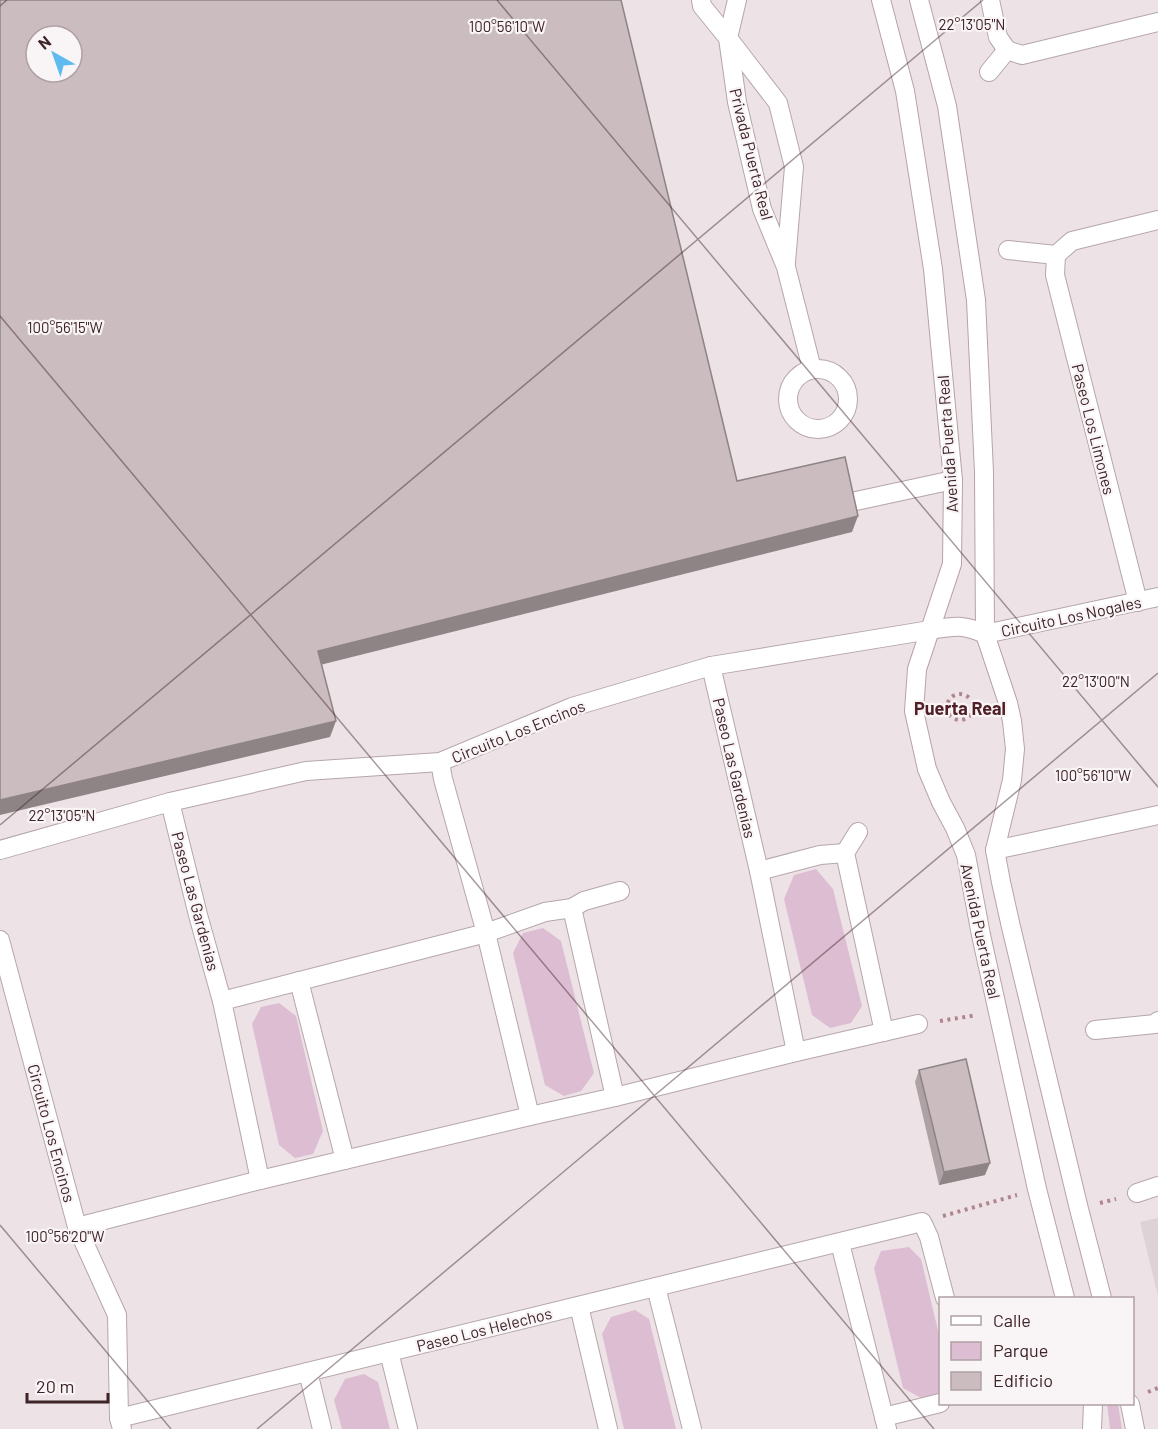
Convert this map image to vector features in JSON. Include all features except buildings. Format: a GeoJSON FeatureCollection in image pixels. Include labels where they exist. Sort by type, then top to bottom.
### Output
{"type":"FeatureCollection","features":[{"type":"Feature","properties":{"kind":"street","name":"Privada Puerta Real"},"geometry":{"type":"LineString","coordinates":[[701,0],[702,6],[729,38],[777,104],[794,167],[786,267]]}},
{"type":"Feature","properties":{"kind":"street","name":"Privada Puerta Real"},"geometry":{"type":"LineString","coordinates":[[737,0],[729,38],[737,102],[762,209],[786,267],[812,369]]}},
{"type":"Feature","properties":{"kind":"street","name":"Avenida Puerta Real"},"geometry":{"type":"LineString","coordinates":[[881,0],[904,91],[933,269],[953,480],[952,564],[917,669],[914,711],[927,769],[966,855],[1036,1189],[1064,1297]]}},
{"type":"Feature","properties":{"kind":"street","name":"Avenida Puerta Real"},"geometry":{"type":"LineString","coordinates":[[919,0],[947,106],[976,300],[984,472],[985,634],[1008,703],[1015,749],[1012,780],[995,850],[1011,927],[1101,1297]]}},
{"type":"Feature","properties":{"kind":"street"},"geometry":{"type":"LineString","coordinates":[[990,0],[998,37],[1007,50],[1022,55],[1158,22]]}},
{"type":"Feature","properties":{"kind":"street"},"geometry":{"type":"LineString","coordinates":[[989,72],[1007,50]]}},
{"type":"Feature","properties":{"kind":"street"},"geometry":{"type":"LineString","coordinates":[[1008,250],[1056,255],[1072,241],[1158,220]]}},
{"type":"Feature","properties":{"kind":"street","name":"Paseo Los Limones"},"geometry":{"type":"LineString","coordinates":[[1056,255],[1055,274],[1138,602]]}},
{"type":"Feature","properties":{"kind":"street"},"geometry":{"type":"LineString","coordinates":[[856,501],[984,472]]}},
{"type":"Feature","properties":{"kind":"street","name":"Circuito Los Nogales"},"geometry":{"type":"LineString","coordinates":[[985,634],[1158,597]]}},
{"type":"Feature","properties":{"kind":"street","name":"Circuito Los Encinos"},"geometry":{"type":"LineString","coordinates":[[0,850],[170,802],[306,771],[440,762],[572,706],[711,666],[951,626],[968,627],[985,634]]}},
{"type":"Feature","properties":{"kind":"street","name":"Paseo Las Gardenias"},"geometry":{"type":"LineString","coordinates":[[711,666],[759,871],[796,1052]]}},
{"type":"Feature","properties":{"kind":"street"},"geometry":{"type":"LineString","coordinates":[[440,762],[486,933],[530,1116]]}},
{"type":"Feature","properties":{"kind":"street","name":"Paseo Las Gardenias"},"geometry":{"type":"LineString","coordinates":[[170,802],[222,1001],[260,1180]]}},
{"type":"Feature","properties":{"kind":"street"},"geometry":{"type":"LineString","coordinates":[[966,855],[1158,815]]}},
{"type":"Feature","properties":{"kind":"street"},"geometry":{"type":"LineString","coordinates":[[858,832],[845,853],[884,1032]]}},
{"type":"Feature","properties":{"kind":"street"},"geometry":{"type":"LineString","coordinates":[[759,871],[820,855],[845,853]]}},
{"type":"Feature","properties":{"kind":"street"},"geometry":{"type":"LineString","coordinates":[[222,1001],[486,933],[545,912],[572,908],[584,901],[620,891]]}},
{"type":"Feature","properties":{"kind":"street"},"geometry":{"type":"LineString","coordinates":[[572,908],[615,1097]]}},
{"type":"Feature","properties":{"kind":"street","name":"Circuito Los Encinos"},"geometry":{"type":"LineString","coordinates":[[0,940],[77,1227],[117,1315],[120,1424]]}},
{"type":"Feature","properties":{"kind":"street"},"geometry":{"type":"LineString","coordinates":[[299,981],[345,1160]]}},
{"type":"Feature","properties":{"kind":"street"},"geometry":{"type":"LineString","coordinates":[[77,1227],[260,1180],[918,1024]]}},
{"type":"Feature","properties":{"kind":"street"},"geometry":{"type":"LineString","coordinates":[[1095,1030],[1157,1028]]}},
{"type":"Feature","properties":{"kind":"street"},"geometry":{"type":"LineString","coordinates":[[1137,1193],[1158,1186]]}},
{"type":"Feature","properties":{"kind":"street"},"geometry":{"type":"LineString","coordinates":[[922,1222],[929,1237],[944,1297]]}},
{"type":"Feature","properties":{"kind":"street","name":"Paseo Los Helechos"},"geometry":{"type":"LineString","coordinates":[[120,1424],[308,1372],[922,1222]]}},
{"type":"Feature","properties":{"kind":"street"},"geometry":{"type":"LineString","coordinates":[[840,1243],[886,1423],[939,1403]]}},
{"type":"Feature","properties":{"kind":"street"},"geometry":{"type":"LineString","coordinates":[[656,1287],[692,1429]]}},
{"type":"Feature","properties":{"kind":"street"},"geometry":{"type":"LineString","coordinates":[[579,1306],[608,1429]]}},
{"type":"Feature","properties":{"kind":"street"},"geometry":{"type":"LineString","coordinates":[[389,1352],[408,1429]]}},
{"type":"Feature","properties":{"kind":"street"},"geometry":{"type":"LineString","coordinates":[[308,1372],[322,1429]]}},
{"type":"Feature","properties":{"kind":"street"},"geometry":{"type":"LineString","coordinates":[[1092,1429],[1093,1405]]}},
{"type":"Feature","properties":{"kind":"street"},"geometry":{"type":"LineString","coordinates":[[1130,1405],[1135,1429]]}},
{"type":"Feature","properties":{"kind":"path"},"geometry":{"type":"LineString","coordinates":[[957,695],[965,695],[973,706],[971,714],[960,720],[952,717],[948,711],[950,700],[957,695]]}},
{"type":"Feature","properties":{"kind":"path"},"geometry":{"type":"LineString","coordinates":[[918,1024],[998,1011]]}},
{"type":"Feature","properties":{"kind":"path"},"geometry":{"type":"LineString","coordinates":[[922,1222],[1036,1189]]}},
{"type":"Feature","properties":{"kind":"path"},"geometry":{"type":"LineString","coordinates":[[1079,1209],[1137,1193]]}},
{"type":"Feature","properties":{"kind":"shaded area"},"geometry":{"type":"Polygon","coordinates":[[[1158,1218],[1158,1296],[1140,1222],[1158,1218]]]}},
{"type":"Feature","properties":{"kind":"green space"},"geometry":{"type":"Polygon","coordinates":[[[816,869],[833,889],[862,1006],[851,1023],[830,1028],[812,1015],[784,899],[794,875],[816,869]]]}},
{"type":"Feature","properties":{"kind":"green space"},"geometry":{"type":"Polygon","coordinates":[[[543,928],[561,941],[594,1073],[581,1091],[564,1096],[545,1085],[513,953],[523,933],[543,928]]]}},
{"type":"Feature","properties":{"kind":"green space"},"geometry":{"type":"Polygon","coordinates":[[[279,1003],[296,1016],[323,1131],[313,1154],[295,1158],[279,1145],[252,1024],[261,1007],[279,1003]]]}},
{"type":"Feature","properties":{"kind":"green space"},"geometry":{"type":"Polygon","coordinates":[[[909,1247],[921,1259],[939,1335],[939,1394],[921,1398],[903,1388],[874,1268],[881,1251],[909,1247]]]}},
{"type":"Feature","properties":{"kind":"green space"},"geometry":{"type":"Polygon","coordinates":[[[635,1310],[649,1319],[676,1429],[624,1429],[602,1334],[611,1317],[635,1310]]]}},
{"type":"Feature","properties":{"kind":"green space"},"geometry":{"type":"Polygon","coordinates":[[[364,1374],[378,1382],[390,1429],[342,1429],[334,1400],[345,1379],[364,1374]]]}},
{"type":"Feature","properties":{"kind":"green space"},"geometry":{"type":"Polygon","coordinates":[[[1107,1405],[1118,1405],[1122,1429],[1110,1429],[1107,1405]]]}},
{"type":"Feature","properties":{"kind":"district","name":"Puerta Real"},"geometry":{"type":"Point","coordinates":[960,708]}}]}
